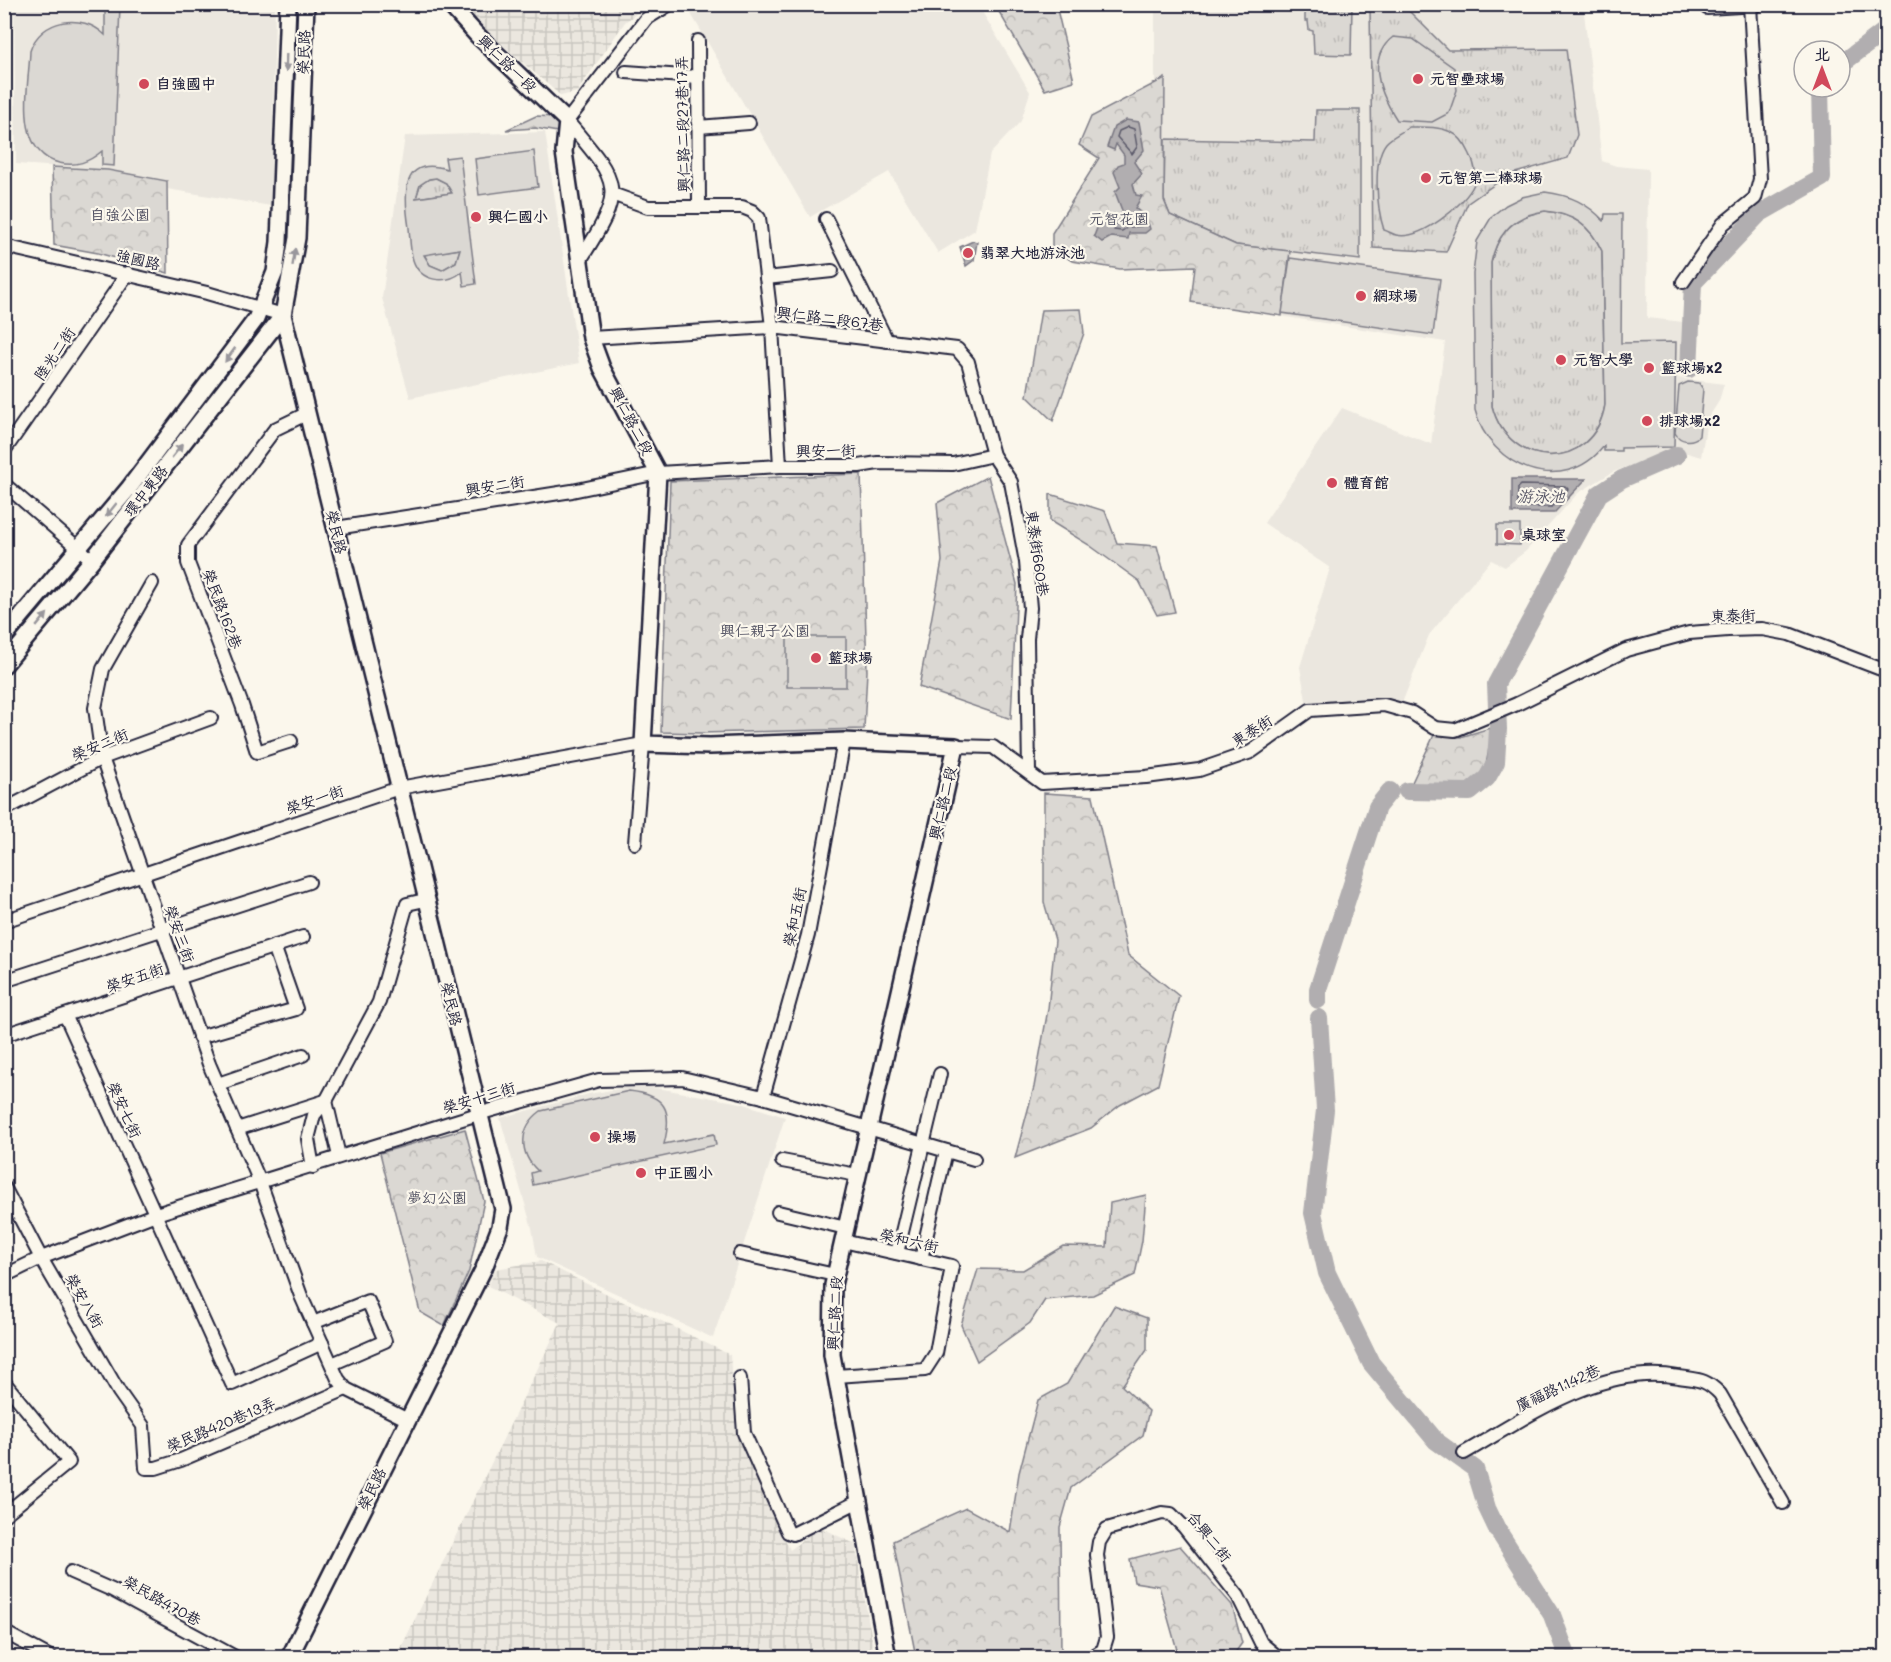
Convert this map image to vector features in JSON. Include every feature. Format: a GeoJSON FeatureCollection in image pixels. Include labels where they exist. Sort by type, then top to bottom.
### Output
{"type":"FeatureCollection","features":[{"type":"Feature","properties":{"kind":"street","name":"榮民路"},"geometry":{"type":"LineString","coordinates":[[263,307],[275,272],[279,242],[288,4]]}},
{"type":"Feature","properties":{"kind":"street","name":"榮民路"},"geometry":{"type":"LineString","coordinates":[[289,1658],[406,1419],[484,1268],[500,1227],[501,1195],[478,1114],[283,315],[297,238],[306,4]]}},
{"type":"Feature","properties":{"kind":"street","name":"興仁路一段"},"geometry":{"type":"LineString","coordinates":[[449,4],[477,35],[567,122]]}},
{"type":"Feature","properties":{"kind":"street"},"geometry":{"type":"LineString","coordinates":[[579,262],[602,226],[612,194],[608,171],[567,122],[646,19],[670,4]]}},
{"type":"Feature","properties":{"kind":"street"},"geometry":{"type":"LineString","coordinates":[[1707,6],[1758,4]]}},
{"type":"Feature","properties":{"kind":"street"},"geometry":{"type":"LineString","coordinates":[[1683,282],[1723,224],[1755,198],[1758,188],[1760,179],[1750,5]]}},
{"type":"Feature","properties":{"kind":"street","name":"興仁路二段27巷17弄"},"geometry":{"type":"LineString","coordinates":[[698,40],[699,206]]}},
{"type":"Feature","properties":{"kind":"street"},"geometry":{"type":"LineString","coordinates":[[626,72],[698,77]]}},
{"type":"Feature","properties":{"kind":"street","name":"興仁路二段"},"geometry":{"type":"LineString","coordinates":[[567,122],[564,152],[591,338],[602,368],[658,473],[643,744],[710,746],[844,741],[956,746],[835,1275],[831,1321],[836,1376],[857,1502],[888,1658]]}},
{"type":"Feature","properties":{"kind":"street"},"geometry":{"type":"LineString","coordinates":[[698,127],[749,123]]}},
{"type":"Feature","properties":{"kind":"street"},"geometry":{"type":"LineString","coordinates":[[612,194],[648,207],[742,207],[757,215],[772,327],[780,466]]}},
{"type":"Feature","properties":{"kind":"street"},"geometry":{"type":"LineString","coordinates":[[826,219],[887,341]]}},
{"type":"Feature","properties":{"kind":"street","name":"強國路"},"geometry":{"type":"LineString","coordinates":[[4,246],[128,273],[263,307]]}},
{"type":"Feature","properties":{"kind":"street"},"geometry":{"type":"LineString","coordinates":[[766,278],[832,271]]}},
{"type":"Feature","properties":{"kind":"street","name":"陸光二街"},"geometry":{"type":"LineString","coordinates":[[4,451],[35,410],[128,273]]}},
{"type":"Feature","properties":{"kind":"street"},"geometry":{"type":"LineString","coordinates":[[263,307],[283,315]]}},
{"type":"Feature","properties":{"kind":"street","name":"環中東路"},"geometry":{"type":"LineString","coordinates":[[4,637],[79,549],[221,368],[263,307]]}},
{"type":"Feature","properties":{"kind":"street","name":"環中東路"},"geometry":{"type":"LineString","coordinates":[[4,665],[92,560],[283,315]]}},
{"type":"Feature","properties":{"kind":"street","name":"興仁路二段67巷"},"geometry":{"type":"LineString","coordinates":[[591,338],[772,327],[957,350]]}},
{"type":"Feature","properties":{"kind":"street","name":"東泰街660巷"},"geometry":{"type":"LineString","coordinates":[[957,350],[968,362],[993,455],[1011,482],[1026,562],[1030,608],[1027,639],[1029,773]]}},
{"type":"Feature","properties":{"kind":"street","name":"榮民路162巷"},"geometry":{"type":"LineString","coordinates":[[291,741],[257,752],[242,705],[188,563],[188,545],[275,429],[308,413]]}},
{"type":"Feature","properties":{"kind":"street","name":"興安一街"},"geometry":{"type":"LineString","coordinates":[[658,473],[780,466],[953,464],[993,455]]}},
{"type":"Feature","properties":{"kind":"street","name":"興安二街"},"geometry":{"type":"LineString","coordinates":[[336,528],[572,490],[658,473]]}},
{"type":"Feature","properties":{"kind":"street"},"geometry":{"type":"LineString","coordinates":[[4,484],[92,560]]}},
{"type":"Feature","properties":{"kind":"street","name":"榮安三街"},"geometry":{"type":"LineString","coordinates":[[152,583],[103,669],[95,708],[102,758],[141,874],[218,1084],[260,1182],[301,1296],[332,1365],[346,1389]]}},
{"type":"Feature","properties":{"kind":"street","name":"東泰街"},"geometry":{"type":"LineString","coordinates":[[956,746],[993,747],[1042,783],[1064,783],[1200,770],[1251,752],[1310,710],[1384,705],[1412,713],[1435,728],[1455,730],[1483,720],[1626,650],[1689,633],[1762,629],[1789,634],[1887,671]]}},
{"type":"Feature","properties":{"kind":"street","name":"榮安二街"},"geometry":{"type":"LineString","coordinates":[[4,810],[102,758],[211,718]]}},
{"type":"Feature","properties":{"kind":"street","name":"榮和五街"},"geometry":{"type":"LineString","coordinates":[[763,1097],[807,935],[844,741]]}},
{"type":"Feature","properties":{"kind":"street"},"geometry":{"type":"LineString","coordinates":[[635,843],[643,744]]}},
{"type":"Feature","properties":{"kind":"street","name":"榮安一街"},"geometry":{"type":"LineString","coordinates":[[4,921],[399,788],[643,744]]}},
{"type":"Feature","properties":{"kind":"street"},"geometry":{"type":"LineString","coordinates":[[4,981],[161,928],[309,882]]}},
{"type":"Feature","properties":{"kind":"street"},"geometry":{"type":"LineString","coordinates":[[313,1167],[308,1139],[314,1115],[326,1101],[380,1002],[408,904],[425,900]]}},
{"type":"Feature","properties":{"kind":"street","name":"榮安五街"},"geometry":{"type":"LineString","coordinates":[[4,1035],[66,1017],[303,937]]}},
{"type":"Feature","properties":{"kind":"street"},"geometry":{"type":"LineString","coordinates":[[200,1036],[296,1009],[274,946]]}},
{"type":"Feature","properties":{"kind":"street","name":"榮安七街"},"geometry":{"type":"LineString","coordinates":[[66,1017],[232,1384],[322,1343]]}},
{"type":"Feature","properties":{"kind":"street"},"geometry":{"type":"LineString","coordinates":[[218,1084],[303,1055]]}},
{"type":"Feature","properties":{"kind":"street"},"geometry":{"type":"LineString","coordinates":[[897,1253],[940,1074]]}},
{"type":"Feature","properties":{"kind":"street","name":"榮安十三街"},"geometry":{"type":"LineString","coordinates":[[4,1276],[41,1258],[156,1214],[313,1167],[339,1156],[599,1080],[682,1078],[763,1097],[974,1159]]}},
{"type":"Feature","properties":{"kind":"street"},"geometry":{"type":"LineString","coordinates":[[237,1129],[326,1101]]}},
{"type":"Feature","properties":{"kind":"street"},"geometry":{"type":"LineString","coordinates":[[326,1101],[339,1156]]}},
{"type":"Feature","properties":{"kind":"street"},"geometry":{"type":"LineString","coordinates":[[921,1259],[946,1151]]}},
{"type":"Feature","properties":{"kind":"street"},"geometry":{"type":"LineString","coordinates":[[782,1161],[857,1175]]}},
{"type":"Feature","properties":{"kind":"street","name":"榮安八街"},"geometry":{"type":"LineString","coordinates":[[4,1187],[41,1258],[119,1392],[143,1426]]}},
{"type":"Feature","properties":{"kind":"street","name":"榮和六街"},"geometry":{"type":"LineString","coordinates":[[778,1212],[897,1253],[952,1266],[936,1353],[925,1370],[836,1376]]}},
{"type":"Feature","properties":{"kind":"street"},"geometry":{"type":"LineString","coordinates":[[740,1254],[835,1275]]}},
{"type":"Feature","properties":{"kind":"street"},"geometry":{"type":"LineString","coordinates":[[313,1323],[368,1301],[385,1341],[332,1365]]}},
{"type":"Feature","properties":{"kind":"street","name":"廣福路1142巷"},"geometry":{"type":"LineString","coordinates":[[1464,1453],[1551,1404],[1589,1387],[1626,1375],[1659,1372],[1708,1382],[1720,1394],[1783,1503]]}},
{"type":"Feature","properties":{"kind":"street"},"geometry":{"type":"LineString","coordinates":[[740,1378],[744,1433],[788,1532],[793,1534],[857,1502]]}},
{"type":"Feature","properties":{"kind":"street"},"geometry":{"type":"LineString","coordinates":[[4,1382],[69,1462],[4,1515]]}},
{"type":"Feature","properties":{"kind":"street"},"geometry":{"type":"LineString","coordinates":[[346,1389],[406,1419]]}},
{"type":"Feature","properties":{"kind":"street","name":"榮民路420巷13弄"},"geometry":{"type":"LineString","coordinates":[[143,1426],[146,1468],[156,1468],[181,1460],[346,1389]]}},
{"type":"Feature","properties":{"kind":"street","name":"合興二街"},"geometry":{"type":"LineString","coordinates":[[1090,1658],[1102,1650],[1107,1637],[1098,1564],[1099,1542],[1107,1529],[1162,1513],[1171,1514],[1184,1527],[1238,1596],[1261,1643],[1279,1658]]}},
{"type":"Feature","properties":{"kind":"street","name":"榮民路470巷"},"geometry":{"type":"LineString","coordinates":[[71,1572],[112,1590],[237,1658]]}},
{"type":"Feature","properties":{"kind":"street"},"geometry":{"type":"LineString","coordinates":[[4,1632],[52,1658]]}},
{"type":"Feature","properties":{"kind":"shaded area"},"geometry":{"type":"Polygon","coordinates":[[[694,4],[978,5],[1030,92],[1021,121],[990,154],[975,230],[938,253],[889,172],[810,217],[690,12],[694,4]]]}},
{"type":"Feature","properties":{"kind":"shaded area","name":"自強國中"},"geometry":{"type":"Polygon","coordinates":[[[14,5],[275,5],[271,206],[167,189],[167,181],[108,170],[16,164],[14,5]]]}},
{"type":"Feature","properties":{"kind":"shaded area"},"geometry":{"type":"Polygon","coordinates":[[[457,5],[648,5],[625,22],[577,92],[561,96],[457,5]]]}},
{"type":"Feature","properties":{"kind":"shaded area","name":"元智大學"},"geometry":{"type":"Polygon","coordinates":[[[1155,5],[1583,5],[1602,161],[1616,166],[1648,169],[1647,318],[1684,322],[1678,378],[1724,384],[1719,401],[1707,420],[1701,457],[1674,449],[1613,472],[1578,493],[1526,551],[1505,567],[1491,560],[1429,635],[1402,703],[1357,699],[1307,706],[1300,667],[1330,568],[1264,523],[1342,408],[1431,444],[1445,342],[1191,302],[1195,266],[1120,269],[1072,261],[1052,248],[1052,233],[1099,158],[1079,145],[1091,117],[1155,83],[1155,5]]]}},
{"type":"Feature","properties":{"kind":"shaded area","name":"興仁國小"},"geometry":{"type":"Polygon","coordinates":[[[545,132],[579,363],[410,398],[382,298],[405,136],[545,132]]]}},
{"type":"Feature","properties":{"kind":"shaded area","name":"中正國小"},"geometry":{"type":"Polygon","coordinates":[[[640,1085],[741,1103],[785,1117],[713,1338],[537,1257],[532,1228],[500,1118],[589,1094],[640,1085]]]}},
{"type":"Feature","properties":{"kind":"shaded area"},"geometry":{"type":"Polygon","coordinates":[[[541,1261],[730,1355],[736,1432],[790,1550],[819,1527],[855,1544],[875,1657],[396,1658],[560,1323],[488,1286],[496,1269],[541,1261]]]}},
{"type":"Feature","properties":{"kind":"green space"},"geometry":{"type":"Polygon","coordinates":[[[105,5],[120,5],[114,166],[102,165],[102,151],[82,163],[59,163],[45,156],[35,145],[29,132],[27,99],[30,51],[35,40],[43,32],[63,22],[85,23],[105,35],[105,5]]]}},
{"type":"Feature","properties":{"kind":"green space"},"geometry":{"type":"Polygon","coordinates":[[[995,5],[1056,5],[1074,81],[1045,90],[995,5]]]}},
{"type":"Feature","properties":{"kind":"green space"},"geometry":{"type":"Polygon","coordinates":[[[1305,5],[1352,5],[1351,55],[1314,54],[1313,31],[1309,30],[1308,21],[1305,21],[1305,5]]]}},
{"type":"Feature","properties":{"kind":"green space"},"geometry":{"type":"Polygon","coordinates":[[[1370,5],[1403,5],[1448,50],[1566,49],[1577,135],[1568,158],[1508,175],[1468,203],[1446,252],[1373,248],[1370,5]]]}},
{"type":"Feature","properties":{"kind":"green space","name":"元智壘球場"},"geometry":{"type":"Polygon","coordinates":[[[1393,37],[1413,39],[1454,68],[1457,90],[1449,113],[1432,122],[1397,120],[1381,89],[1378,66],[1384,46],[1393,37]]]}},
{"type":"Feature","properties":{"kind":"green space","name":"元智花園"},"geometry":{"type":"Polygon","coordinates":[[[1165,78],[1164,200],[1170,215],[1236,245],[1290,251],[1282,316],[1191,302],[1195,266],[1120,269],[1072,261],[1052,248],[1052,233],[1099,158],[1079,145],[1091,117],[1165,78]]]}},
{"type":"Feature","properties":{"kind":"green space"},"geometry":{"type":"Polygon","coordinates":[[[1316,110],[1360,110],[1360,260],[1236,245],[1170,215],[1164,200],[1165,139],[1315,142],[1316,110]]]}},
{"type":"Feature","properties":{"kind":"green space"},"geometry":{"type":"Polygon","coordinates":[[[536,116],[558,117],[558,132],[535,128],[506,130],[536,116]]]}},
{"type":"Feature","properties":{"kind":"green space","name":"元智第二棒球場"},"geometry":{"type":"Polygon","coordinates":[[[1409,127],[1430,127],[1456,135],[1470,154],[1475,177],[1469,192],[1441,220],[1417,233],[1396,235],[1384,230],[1379,210],[1377,173],[1386,143],[1409,127]]]}},
{"type":"Feature","properties":{"kind":"green space"},"geometry":{"type":"Polygon","coordinates":[[[534,151],[538,187],[479,195],[475,159],[534,151]]]}},
{"type":"Feature","properties":{"kind":"green space"},"geometry":{"type":"Polygon","coordinates":[[[460,156],[476,284],[464,286],[462,272],[449,279],[427,277],[416,267],[412,256],[406,203],[409,181],[413,173],[421,168],[432,166],[447,169],[445,158],[460,156]],[[436,178],[429,179],[420,185],[416,198],[452,193],[446,183],[436,178]],[[460,249],[424,255],[430,265],[442,270],[456,262],[460,249]]]}},
{"type":"Feature","properties":{"kind":"green space","name":"自強公園"},"geometry":{"type":"Polygon","coordinates":[[[52,167],[108,170],[167,181],[168,273],[98,253],[54,245],[52,167]]]}},
{"type":"Feature","properties":{"kind":"green space"},"geometry":{"type":"Polygon","coordinates":[[[436,178],[446,183],[452,193],[416,198],[420,185],[429,179],[436,178]]]}},
{"type":"Feature","properties":{"kind":"green space"},"geometry":{"type":"Polygon","coordinates":[[[1545,192],[1562,195],[1591,209],[1604,221],[1605,214],[1622,214],[1621,343],[1676,342],[1674,447],[1621,448],[1621,451],[1604,451],[1604,446],[1587,462],[1569,470],[1549,472],[1529,469],[1511,460],[1495,447],[1483,430],[1475,410],[1473,274],[1477,241],[1492,216],[1506,205],[1522,197],[1545,192]],[[1545,211],[1534,213],[1516,221],[1503,234],[1491,263],[1492,406],[1501,428],[1515,443],[1532,452],[1551,455],[1569,452],[1585,443],[1598,427],[1605,405],[1602,251],[1592,234],[1580,222],[1545,211]]]}},
{"type":"Feature","properties":{"kind":"green space"},"geometry":{"type":"Polygon","coordinates":[[[1545,211],[1564,215],[1580,222],[1592,234],[1602,251],[1605,405],[1597,427],[1585,443],[1568,452],[1550,455],[1532,452],[1515,443],[1501,428],[1492,406],[1491,263],[1498,243],[1509,228],[1524,217],[1545,211]]]}},
{"type":"Feature","properties":{"kind":"green space"},"geometry":{"type":"Polygon","coordinates":[[[460,249],[456,262],[442,270],[430,265],[424,254],[460,249]]]}},
{"type":"Feature","properties":{"kind":"green space","name":"網球場"},"geometry":{"type":"Polygon","coordinates":[[[1290,258],[1440,279],[1433,335],[1282,313],[1290,258]]]}},
{"type":"Feature","properties":{"kind":"green space"},"geometry":{"type":"Polygon","coordinates":[[[1081,309],[1084,333],[1053,421],[1027,396],[1041,310],[1081,309]]]}},
{"type":"Feature","properties":{"kind":"green space"},"geometry":{"type":"Polygon","coordinates":[[[1688,382],[1699,383],[1703,389],[1699,436],[1693,440],[1680,438],[1675,433],[1679,386],[1688,382]]]}},
{"type":"Feature","properties":{"kind":"green space","name":"興仁親子公園"},"geometry":{"type":"Polygon","coordinates":[[[861,474],[867,671],[864,729],[661,732],[670,481],[861,474]]]}},
{"type":"Feature","properties":{"kind":"green space"},"geometry":{"type":"Polygon","coordinates":[[[988,476],[1017,584],[1011,719],[919,687],[942,561],[937,503],[988,476]]]}},
{"type":"Feature","properties":{"kind":"green space"},"geometry":{"type":"Polygon","coordinates":[[[1050,494],[1105,511],[1117,543],[1157,546],[1175,612],[1157,615],[1139,581],[1089,545],[1050,521],[1050,494]]]}},
{"type":"Feature","properties":{"kind":"green space","name":"桌球室"},"geometry":{"type":"Polygon","coordinates":[[[1497,525],[1520,525],[1520,545],[1497,544],[1497,525]]]}},
{"type":"Feature","properties":{"kind":"green space","name":"籃球場"},"geometry":{"type":"Polygon","coordinates":[[[787,637],[846,637],[846,687],[787,687],[787,637]]]}},
{"type":"Feature","properties":{"kind":"green space"},"geometry":{"type":"Polygon","coordinates":[[[1493,727],[1483,781],[1440,793],[1407,793],[1434,735],[1461,737],[1493,727]]]}},
{"type":"Feature","properties":{"kind":"green space"},"geometry":{"type":"Polygon","coordinates":[[[1044,793],[1093,796],[1128,955],[1179,996],[1158,1085],[1120,1105],[1091,1128],[1015,1158],[1034,1087],[1048,1009],[1055,940],[1044,902],[1044,793]]]}},
{"type":"Feature","properties":{"kind":"green space","name":"操場"},"geometry":{"type":"Polygon","coordinates":[[[629,1091],[651,1096],[664,1106],[668,1122],[664,1144],[714,1134],[716,1145],[533,1185],[531,1173],[538,1171],[527,1156],[524,1140],[528,1125],[534,1117],[541,1111],[629,1091]]]}},
{"type":"Feature","properties":{"kind":"green space","name":"夢幻公園"},"geometry":{"type":"Polygon","coordinates":[[[465,1129],[484,1201],[469,1271],[444,1326],[420,1312],[380,1153],[465,1129]]]}},
{"type":"Feature","properties":{"kind":"green space"},"geometry":{"type":"Polygon","coordinates":[[[1146,1195],[1142,1241],[1135,1275],[1093,1295],[1045,1300],[1030,1323],[977,1361],[961,1325],[978,1269],[1023,1270],[1063,1246],[1107,1247],[1110,1203],[1146,1195]]]}},
{"type":"Feature","properties":{"kind":"green space"},"geometry":{"type":"Polygon","coordinates":[[[1114,1306],[1147,1318],[1147,1350],[1122,1386],[1149,1411],[1143,1435],[1071,1488],[1060,1527],[1061,1656],[916,1657],[893,1541],[966,1508],[1010,1532],[1019,1473],[1038,1400],[1067,1384],[1114,1306]]]}},
{"type":"Feature","properties":{"kind":"green space"},"geometry":{"type":"Polygon","coordinates":[[[1180,1546],[1232,1605],[1242,1643],[1232,1657],[1191,1657],[1177,1650],[1159,1586],[1134,1582],[1130,1559],[1180,1546]]]}},
{"type":"Feature","properties":{"kind":"water"},"geometry":{"type":"Polygon","coordinates":[[[1126,120],[1139,122],[1144,150],[1134,162],[1142,174],[1133,184],[1136,195],[1142,196],[1135,208],[1146,217],[1150,229],[1145,233],[1129,233],[1128,239],[1111,237],[1102,242],[1094,236],[1099,223],[1108,222],[1123,213],[1115,192],[1120,187],[1114,172],[1118,165],[1124,163],[1124,155],[1116,144],[1114,150],[1107,147],[1114,127],[1126,120]]]}},
{"type":"Feature","properties":{"kind":"water","name":"翡翠大地游泳池"},"geometry":{"type":"Polygon","coordinates":[[[973,241],[977,242],[974,260],[966,266],[960,247],[973,241]]]}},
{"type":"Feature","properties":{"kind":"water","name":"游泳池"},"geometry":{"type":"Polygon","coordinates":[[[1512,479],[1586,479],[1554,513],[1512,513],[1512,479]]]}},
{"type":"Feature","properties":{"kind":"waterway"},"geometry":{"type":"LineString","coordinates":[[1852,56],[1886,30]]}},
{"type":"Feature","properties":{"kind":"waterway"},"geometry":{"type":"LineString","coordinates":[[1689,369],[1693,283],[1759,214],[1822,178],[1820,99]]}},
{"type":"Feature","properties":{"kind":"waterway"},"geometry":{"type":"LineString","coordinates":[[1407,791],[1470,792],[1487,778],[1496,762],[1498,729],[1496,684],[1599,494],[1622,479],[1677,455]]}},
{"type":"Feature","properties":{"kind":"waterway"},"geometry":{"type":"LineString","coordinates":[[1318,1000],[1318,989],[1377,807],[1390,791]]}},
{"type":"Feature","properties":{"kind":"waterway"},"geometry":{"type":"LineString","coordinates":[[1319,1018],[1325,1110],[1313,1213],[1327,1273],[1371,1363],[1436,1441],[1475,1469],[1487,1508],[1497,1529],[1552,1615],[1568,1658]]}},
{"type":"Feature","properties":{"kind":"place","name":"元智壘球場"},"geometry":{"type":"Point","coordinates":[1418,79]}},
{"type":"Feature","properties":{"kind":"place","name":"自強國中"},"geometry":{"type":"Point","coordinates":[144,84]}},
{"type":"Feature","properties":{"kind":"place","name":"元智第二棒球場"},"geometry":{"type":"Point","coordinates":[1426,178]}},
{"type":"Feature","properties":{"kind":"place","name":"興仁國小"},"geometry":{"type":"Point","coordinates":[476,217]}},
{"type":"Feature","properties":{"kind":"place","name":"翡翠大地游泳池"},"geometry":{"type":"Point","coordinates":[968,253]}},
{"type":"Feature","properties":{"kind":"place","name":"網球場"},"geometry":{"type":"Point","coordinates":[1361,296]}},
{"type":"Feature","properties":{"kind":"place","name":"元智大學"},"geometry":{"type":"Point","coordinates":[1561,360]}},
{"type":"Feature","properties":{"kind":"place","name":"籃球場x2"},"geometry":{"type":"Point","coordinates":[1649,368]}},
{"type":"Feature","properties":{"kind":"place","name":"排球場x2"},"geometry":{"type":"Point","coordinates":[1647,421]}},
{"type":"Feature","properties":{"kind":"place","name":"體育館"},"geometry":{"type":"Point","coordinates":[1332,483]}},
{"type":"Feature","properties":{"kind":"place","name":"桌球室"},"geometry":{"type":"Point","coordinates":[1509,535]}},
{"type":"Feature","properties":{"kind":"place","name":"籃球場"},"geometry":{"type":"Point","coordinates":[816,658]}},
{"type":"Feature","properties":{"kind":"place","name":"操場"},"geometry":{"type":"Point","coordinates":[595,1137]}},
{"type":"Feature","properties":{"kind":"place","name":"中正國小"},"geometry":{"type":"Point","coordinates":[641,1173]}}]}
